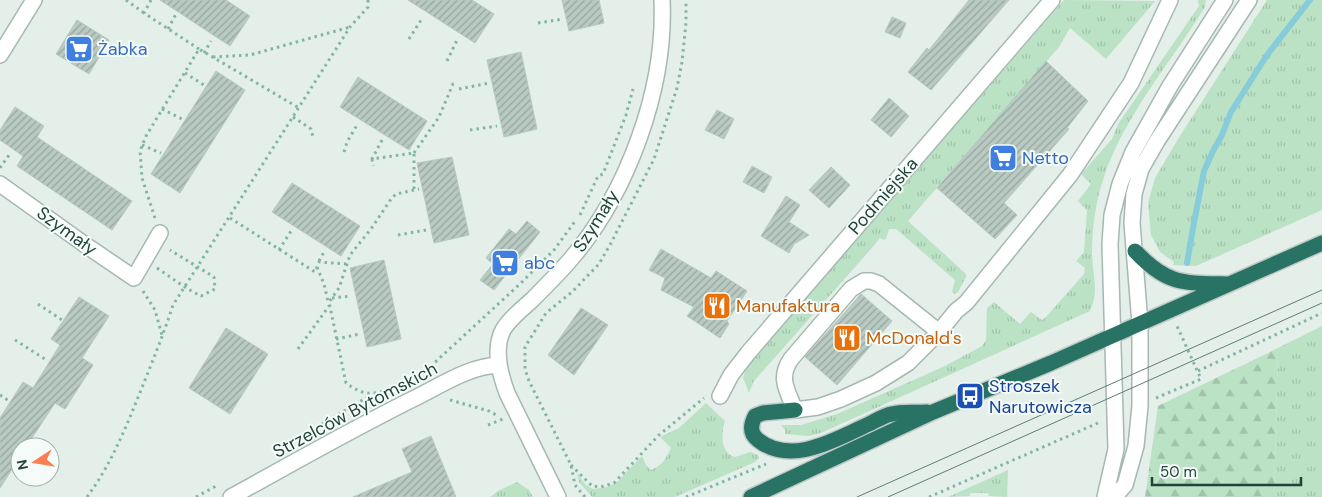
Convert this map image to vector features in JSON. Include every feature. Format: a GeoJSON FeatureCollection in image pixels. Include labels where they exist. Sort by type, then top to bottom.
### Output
{"type":"FeatureCollection","features":[{"type":"Feature","properties":{"kind":"highway"},"geometry":{"type":"LineString","coordinates":[[751,497],[933,412],[1113,336],[1322,244]]}},
{"type":"Feature","properties":{"kind":"highway"},"geometry":{"type":"LineString","coordinates":[[1135,251],[1150,267],[1166,277],[1177,281],[1230,284]]}},
{"type":"Feature","properties":{"kind":"highway"},"geometry":{"type":"LineString","coordinates":[[795,410],[763,413],[755,416],[752,423],[753,435],[770,446],[779,449],[801,451],[817,447],[892,414],[933,412]]}},
{"type":"Feature","properties":{"kind":"street"},"geometry":{"type":"LineString","coordinates":[[0,55],[34,0]]}},
{"type":"Feature","properties":{"kind":"street","name":"Szymały"},"geometry":{"type":"LineString","coordinates":[[558,497],[501,378],[499,348],[503,330],[560,272],[584,243],[607,207],[632,155],[652,94],[663,36],[662,0]]}},
{"type":"Feature","properties":{"kind":"street","name":"Podmiejska"},"geometry":{"type":"LineString","coordinates":[[720,396],[730,375],[748,353],[1052,0]]}},
{"type":"Feature","properties":{"kind":"street"},"geometry":{"type":"LineString","coordinates":[[939,332],[878,284],[871,281],[860,282],[845,296],[785,368],[784,383],[795,410],[818,407],[841,399],[876,383],[908,363],[939,332],[956,312],[966,303],[1070,175],[1131,83],[1170,0]]}},
{"type":"Feature","properties":{"kind":"street"},"geometry":{"type":"LineString","coordinates":[[1105,497],[1116,449],[1110,244],[1112,215],[1120,184],[1133,152],[1170,86],[1225,0]]}},
{"type":"Feature","properties":{"kind":"street"},"geometry":{"type":"LineString","coordinates":[[1114,497],[1125,485],[1136,446],[1140,385],[1140,324],[1132,223],[1134,194],[1141,169],[1157,141],[1247,1]]}},
{"type":"Feature","properties":{"kind":"street","name":"Szymały"},"geometry":{"type":"LineString","coordinates":[[0,184],[134,278]]}},
{"type":"Feature","properties":{"kind":"street"},"geometry":{"type":"LineString","coordinates":[[134,278],[157,237]]}},
{"type":"Feature","properties":{"kind":"street","name":"Strzelców Bytomskich"},"geometry":{"type":"LineString","coordinates":[[231,497],[364,423],[461,375],[486,365],[499,365]]}},
{"type":"Feature","properties":{"kind":"path"},"geometry":{"type":"LineString","coordinates":[[126,0],[199,50],[299,108]]}},
{"type":"Feature","properties":{"kind":"path"},"geometry":{"type":"LineString","coordinates":[[144,13],[151,0]]}},
{"type":"Feature","properties":{"kind":"path"},"geometry":{"type":"LineString","coordinates":[[87,497],[101,479],[126,427],[163,336],[173,305],[350,27],[368,7],[368,0]]}},
{"type":"Feature","properties":{"kind":"path"},"geometry":{"type":"LineString","coordinates":[[168,29],[176,14]]}},
{"type":"Feature","properties":{"kind":"path"},"geometry":{"type":"LineString","coordinates":[[409,39],[423,17]]}},
{"type":"Feature","properties":{"kind":"path"},"geometry":{"type":"LineString","coordinates":[[538,23],[563,19]]}},
{"type":"Feature","properties":{"kind":"path"},"geometry":{"type":"LineString","coordinates":[[212,57],[250,55],[350,27]]}},
{"type":"Feature","properties":{"kind":"path"},"geometry":{"type":"LineString","coordinates":[[447,60],[458,38]]}},
{"type":"Feature","properties":{"kind":"path"},"geometry":{"type":"LineString","coordinates":[[204,52],[211,41]]}},
{"type":"Feature","properties":{"kind":"path"},"geometry":{"type":"LineString","coordinates":[[144,260],[201,296],[215,289],[214,277],[157,237],[142,178],[140,151],[162,109],[199,50]]}},
{"type":"Feature","properties":{"kind":"path"},"geometry":{"type":"LineString","coordinates":[[185,73],[204,84]]}},
{"type":"Feature","properties":{"kind":"path"},"geometry":{"type":"LineString","coordinates":[[414,190],[414,153],[439,117],[453,84],[458,82]]}},
{"type":"Feature","properties":{"kind":"path"},"geometry":{"type":"LineString","coordinates":[[459,89],[489,83]]}},
{"type":"Feature","properties":{"kind":"path"},"geometry":{"type":"LineString","coordinates":[[410,379],[432,365],[554,250],[578,218],[598,176],[603,174],[626,115],[635,84]]}},
{"type":"Feature","properties":{"kind":"path"},"geometry":{"type":"LineString","coordinates":[[162,109],[182,119]]}},
{"type":"Feature","properties":{"kind":"path"},"geometry":{"type":"LineString","coordinates":[[293,118],[312,129],[313,137]]}},
{"type":"Feature","properties":{"kind":"path"},"geometry":{"type":"LineString","coordinates":[[344,152],[347,142],[357,125]]}},
{"type":"Feature","properties":{"kind":"path"},"geometry":{"type":"LineString","coordinates":[[470,130],[497,126]]}},
{"type":"Feature","properties":{"kind":"path"},"geometry":{"type":"LineString","coordinates":[[373,166],[372,158],[382,140]]}},
{"type":"Feature","properties":{"kind":"path"},"geometry":{"type":"LineString","coordinates":[[142,144],[161,153]]}},
{"type":"Feature","properties":{"kind":"path"},"geometry":{"type":"LineString","coordinates":[[372,158],[414,153]]}},
{"type":"Feature","properties":{"kind":"path"},"geometry":{"type":"LineString","coordinates":[[0,169],[9,155]]}},
{"type":"Feature","properties":{"kind":"path"},"geometry":{"type":"LineString","coordinates":[[298,349],[339,288],[350,255],[371,229],[391,199],[396,194],[419,189]]}},
{"type":"Feature","properties":{"kind":"path"},"geometry":{"type":"LineString","coordinates":[[230,218],[315,272],[324,252]]}},
{"type":"Feature","properties":{"kind":"path"},"geometry":{"type":"LineString","coordinates":[[398,236],[426,230]]}},
{"type":"Feature","properties":{"kind":"path"},"geometry":{"type":"LineString","coordinates":[[279,250],[291,231]]}},
{"type":"Feature","properties":{"kind":"path"},"geometry":{"type":"LineString","coordinates":[[319,262],[346,264]]}},
{"type":"Feature","properties":{"kind":"path"},"geometry":{"type":"LineString","coordinates":[[317,267],[324,284],[346,383],[357,391],[371,395],[396,387]]}},
{"type":"Feature","properties":{"kind":"path"},"geometry":{"type":"LineString","coordinates":[[134,278],[155,310],[163,336]]}},
{"type":"Feature","properties":{"kind":"path"},"geometry":{"type":"LineString","coordinates":[[332,298],[351,296]]}},
{"type":"Feature","properties":{"kind":"path"},"geometry":{"type":"LineString","coordinates":[[38,304],[62,320]]}},
{"type":"Feature","properties":{"kind":"path"},"geometry":{"type":"LineString","coordinates":[[546,314],[525,347],[525,369],[542,408],[571,465],[575,485],[585,497]]}},
{"type":"Feature","properties":{"kind":"path"},"geometry":{"type":"LineString","coordinates":[[1198,371],[1322,314]]}},
{"type":"Feature","properties":{"kind":"path"},"geometry":{"type":"LineString","coordinates":[[1151,401],[1201,379],[1177,325]]}},
{"type":"Feature","properties":{"kind":"path"},"geometry":{"type":"LineString","coordinates":[[336,339],[360,334]]}},
{"type":"Feature","properties":{"kind":"path"},"geometry":{"type":"LineString","coordinates":[[14,340],[48,361]]}},
{"type":"Feature","properties":{"kind":"path"},"geometry":{"type":"LineString","coordinates":[[0,394],[9,401]]}},
{"type":"Feature","properties":{"kind":"path"},"geometry":{"type":"LineString","coordinates":[[571,465],[592,486],[601,487],[614,483],[660,435],[699,401],[706,397],[720,396]]}},
{"type":"Feature","properties":{"kind":"path"},"geometry":{"type":"LineString","coordinates":[[444,398],[489,411],[503,419],[488,426]]}},
{"type":"Feature","properties":{"kind":"path"},"geometry":{"type":"LineString","coordinates":[[929,497],[1100,422]]}},
{"type":"Feature","properties":{"kind":"green space"},"geometry":{"type":"Polygon","coordinates":[[[1064,0],[1155,1],[1106,59],[1070,28],[1059,47],[908,221],[966,274],[958,292],[954,294],[952,292],[955,280],[896,229],[889,229],[886,239],[880,238],[754,381],[749,393],[743,378],[747,367],[1064,0]]]}},
{"type":"Feature","properties":{"kind":"green space"},"geometry":{"type":"Polygon","coordinates":[[[1198,0],[1206,0],[1205,7],[1148,91],[1122,135],[1111,157],[1103,180],[1093,227],[1092,255],[1095,291],[1090,311],[821,433],[809,436],[785,434],[785,430],[781,425],[801,425],[837,414],[945,366],[982,346],[986,340],[987,308],[994,302],[1020,324],[1031,312],[1042,320],[1045,318],[1084,274],[1085,268],[1076,261],[1084,252],[1087,210],[1078,201],[1091,184],[1081,174],[1112,139],[1118,124],[1199,6],[1198,0]]]}},
{"type":"Feature","properties":{"kind":"green space"},"geometry":{"type":"Polygon","coordinates":[[[1267,0],[1322,0],[1322,210],[1196,266],[1173,265],[1174,262],[1160,252],[1151,235],[1148,203],[1155,178],[1267,0]]]}},
{"type":"Feature","properties":{"kind":"green space"},"geometry":{"type":"Polygon","coordinates":[[[1322,326],[1322,497],[1274,497],[1278,348],[1322,326]]]}},
{"type":"Feature","properties":{"kind":"green space"},"geometry":{"type":"Polygon","coordinates":[[[1278,348],[1274,497],[1145,497],[1158,406],[1278,348]]]}},
{"type":"Feature","properties":{"kind":"green space"},"geometry":{"type":"Polygon","coordinates":[[[706,403],[725,421],[722,437],[727,452],[735,457],[750,452],[758,455],[759,458],[755,462],[675,497],[592,497],[579,482],[577,473],[586,485],[593,489],[608,487],[618,481],[642,456],[646,465],[651,470],[655,468],[663,461],[671,448],[660,437],[679,428],[706,403]]]}},
{"type":"Feature","properties":{"kind":"green space"},"geometry":{"type":"Polygon","coordinates":[[[1008,470],[1007,497],[989,496],[988,493],[970,493],[970,496],[948,497],[1008,470]]]}},
{"type":"Feature","properties":{"kind":"green space"},"geometry":{"type":"Polygon","coordinates":[[[517,482],[529,490],[533,497],[490,497],[498,491],[517,482]]]}},
{"type":"Feature","properties":{"kind":"building"},"geometry":{"type":"Polygon","coordinates":[[[160,0],[226,0],[250,16],[230,46],[160,0]]]}},
{"type":"Feature","properties":{"kind":"building"},"geometry":{"type":"Polygon","coordinates":[[[408,0],[472,0],[494,14],[475,43],[408,0]]]}},
{"type":"Feature","properties":{"kind":"building"},"geometry":{"type":"Polygon","coordinates":[[[562,0],[599,0],[604,23],[569,31],[562,0]]]}},
{"type":"Feature","properties":{"kind":"building"},"geometry":{"type":"Polygon","coordinates":[[[969,0],[1009,0],[931,90],[908,72],[927,48],[929,50],[969,0]]]}},
{"type":"Feature","properties":{"kind":"building"},"geometry":{"type":"Polygon","coordinates":[[[892,17],[906,23],[900,38],[885,32],[892,17]]]}},
{"type":"Feature","properties":{"kind":"building"},"geometry":{"type":"Polygon","coordinates":[[[77,20],[109,40],[89,74],[56,54],[77,20]]]}},
{"type":"Feature","properties":{"kind":"building"},"geometry":{"type":"Polygon","coordinates":[[[521,52],[537,129],[504,137],[487,60],[521,52]]]}},
{"type":"Feature","properties":{"kind":"building","name":"Netto"},"geometry":{"type":"Polygon","coordinates":[[[1046,61],[1088,101],[1067,128],[1069,129],[1004,203],[1017,215],[995,239],[937,188],[1046,61]]]}},
{"type":"Feature","properties":{"kind":"building"},"geometry":{"type":"Polygon","coordinates":[[[216,71],[245,90],[180,193],[151,174],[216,71]]]}},
{"type":"Feature","properties":{"kind":"building"},"geometry":{"type":"Polygon","coordinates":[[[358,77],[427,121],[409,150],[340,107],[358,77]]]}},
{"type":"Feature","properties":{"kind":"building"},"geometry":{"type":"Polygon","coordinates":[[[889,98],[909,116],[891,137],[871,120],[889,98]]]}},
{"type":"Feature","properties":{"kind":"building"},"geometry":{"type":"Polygon","coordinates":[[[15,107],[44,126],[37,137],[132,201],[112,230],[17,166],[23,156],[0,140],[0,130],[15,107]]]}},
{"type":"Feature","properties":{"kind":"building"},"geometry":{"type":"Polygon","coordinates":[[[717,110],[734,119],[724,139],[705,130],[717,110]]]}},
{"type":"Feature","properties":{"kind":"building"},"geometry":{"type":"Polygon","coordinates":[[[452,157],[469,235],[434,243],[417,163],[452,157]]]}},
{"type":"Feature","properties":{"kind":"building"},"geometry":{"type":"Polygon","coordinates":[[[752,166],[772,177],[764,193],[743,182],[752,166]]]}},
{"type":"Feature","properties":{"kind":"building"},"geometry":{"type":"Polygon","coordinates":[[[831,167],[850,185],[829,208],[809,190],[831,167]]]}},
{"type":"Feature","properties":{"kind":"building"},"geometry":{"type":"Polygon","coordinates":[[[292,183],[360,226],[341,256],[272,212],[292,183]]]}},
{"type":"Feature","properties":{"kind":"building"},"geometry":{"type":"Polygon","coordinates":[[[786,196],[800,205],[789,222],[809,235],[794,244],[789,253],[761,236],[786,196]]]}},
{"type":"Feature","properties":{"kind":"building"},"geometry":{"type":"Polygon","coordinates":[[[527,221],[540,232],[494,290],[480,280],[493,264],[486,258],[509,229],[516,234],[527,221]]]}},
{"type":"Feature","properties":{"kind":"building"},"geometry":{"type":"Polygon","coordinates":[[[661,249],[711,278],[716,271],[747,291],[727,321],[729,324],[720,338],[687,316],[694,307],[661,290],[665,278],[649,270],[661,249]]]}},
{"type":"Feature","properties":{"kind":"building"},"geometry":{"type":"Polygon","coordinates":[[[384,260],[401,339],[367,347],[350,268],[384,260]]]}},
{"type":"Feature","properties":{"kind":"building","name":"McDonald's"},"geometry":{"type":"Polygon","coordinates":[[[861,294],[892,321],[837,385],[805,357],[861,294]]]}},
{"type":"Feature","properties":{"kind":"building"},"geometry":{"type":"Polygon","coordinates":[[[79,297],[109,316],[82,358],[93,365],[65,409],[55,403],[33,437],[10,437],[10,472],[0,488],[0,418],[23,382],[33,388],[60,345],[51,339],[79,297]]]}},
{"type":"Feature","properties":{"kind":"building"},"geometry":{"type":"Polygon","coordinates":[[[581,308],[608,325],[574,375],[548,355],[581,308]]]}},
{"type":"Feature","properties":{"kind":"building"},"geometry":{"type":"Polygon","coordinates":[[[226,328],[268,354],[230,414],[189,388],[226,328]]]}},
{"type":"Feature","properties":{"kind":"building"},"geometry":{"type":"Polygon","coordinates":[[[431,436],[456,497],[353,497],[412,472],[402,449],[431,436]]]}},
{"type":"Feature","properties":{"kind":"waterway"},"geometry":{"type":"LineString","coordinates":[[1187,263],[1204,171],[1231,112],[1267,55],[1310,0]]}},
{"type":"Feature","properties":{"kind":"tram line"},"geometry":{"type":"LineString","coordinates":[[857,497],[1322,290]]}},
{"type":"Feature","properties":{"kind":"tram line"},"geometry":{"type":"LineString","coordinates":[[888,497],[1322,303]]}},
{"type":"Feature","properties":{"kind":"place","name":"Żabka"},"geometry":{"type":"Point","coordinates":[79,49]}},
{"type":"Feature","properties":{"kind":"place","name":"Netto"},"geometry":{"type":"Point","coordinates":[1003,158]}},
{"type":"Feature","properties":{"kind":"place","name":"abc"},"geometry":{"type":"Point","coordinates":[505,263]}},
{"type":"Feature","properties":{"kind":"place","name":"Manufaktura"},"geometry":{"type":"Point","coordinates":[717,306]}},
{"type":"Feature","properties":{"kind":"place","name":"McDonald's"},"geometry":{"type":"Point","coordinates":[847,338]}},
{"type":"Feature","properties":{"kind":"place","name":"Stroszek Narutowicza"},"geometry":{"type":"Point","coordinates":[970,396]}}]}
